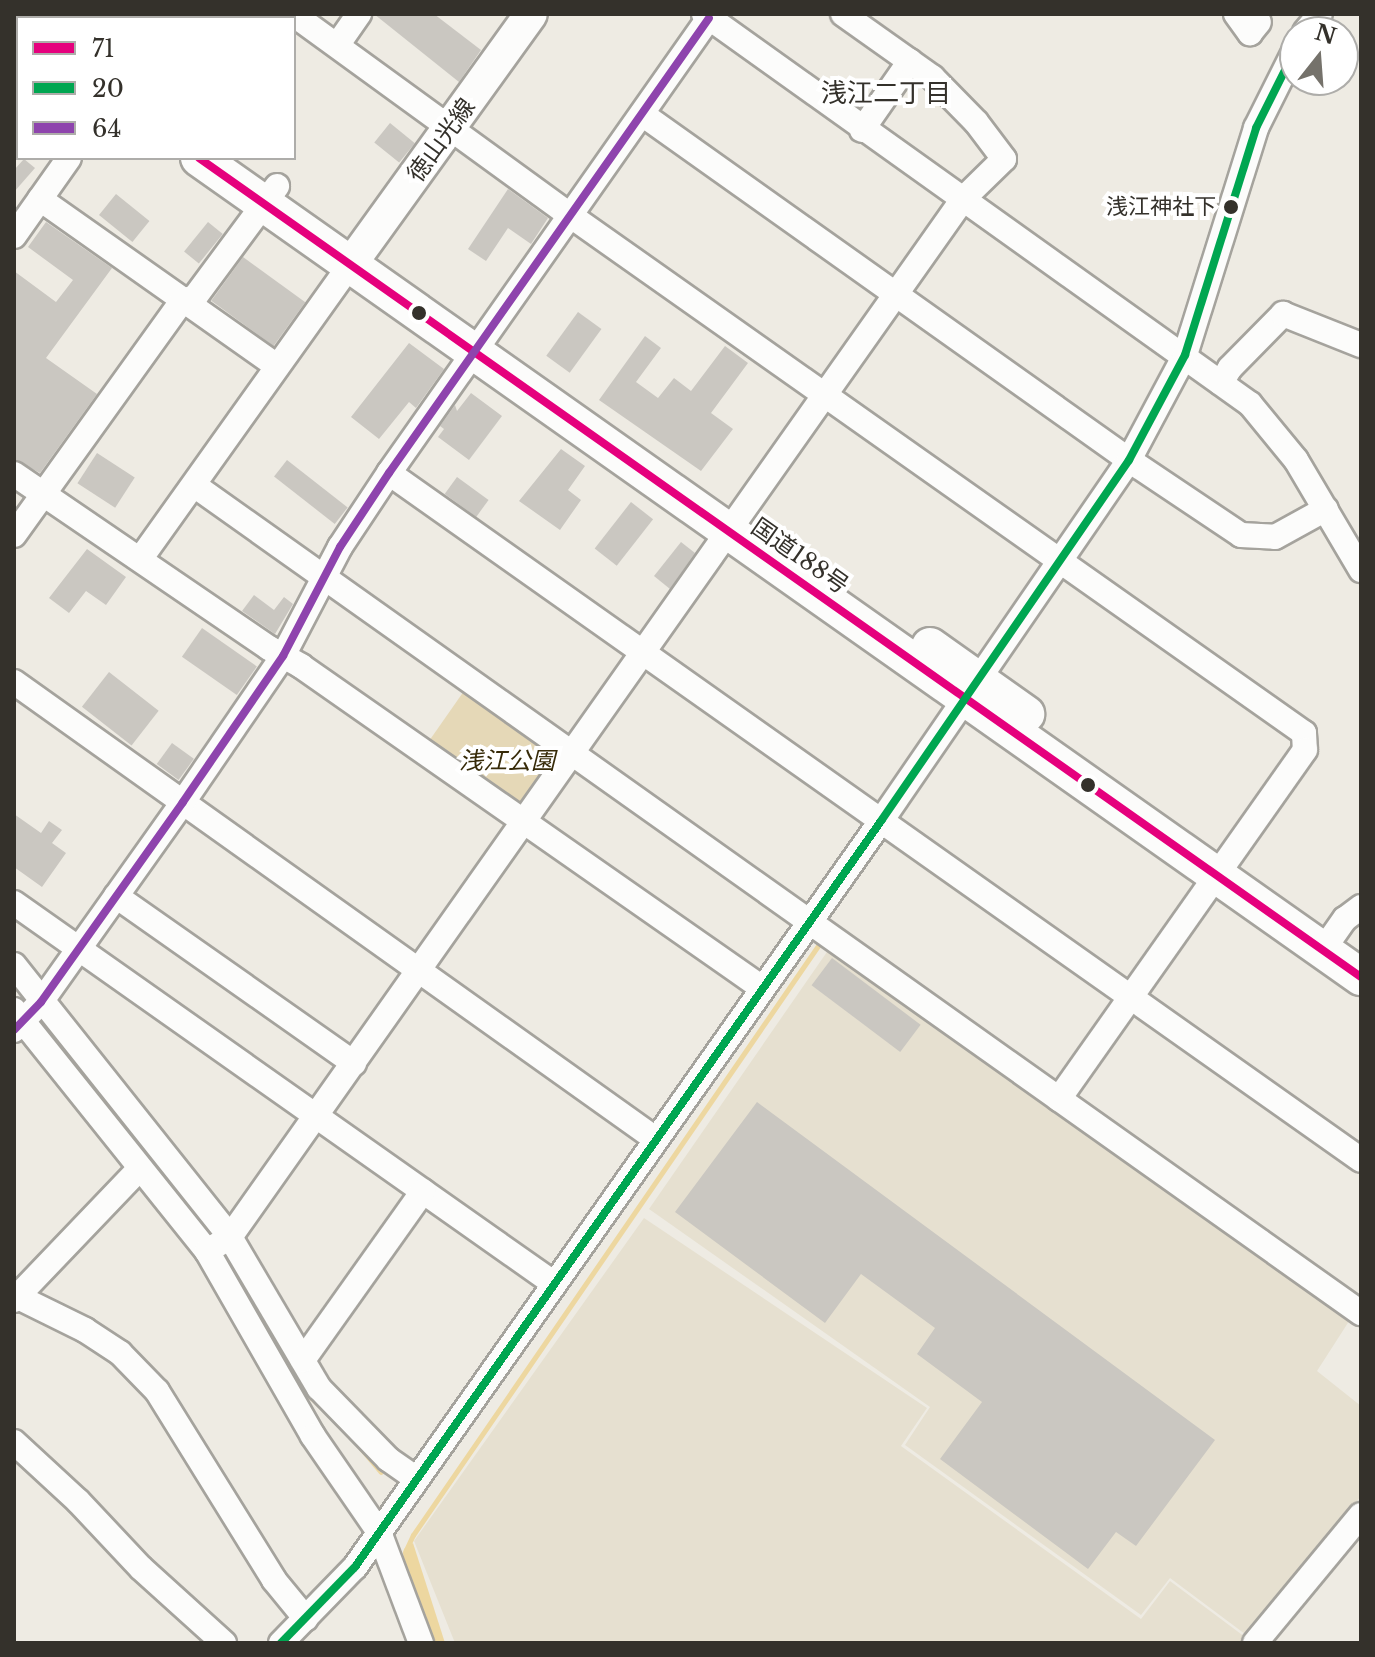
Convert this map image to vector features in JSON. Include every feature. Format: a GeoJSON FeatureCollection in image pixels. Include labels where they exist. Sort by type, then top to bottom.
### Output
{"type":"FeatureCollection","features":[{"type":"Feature","properties":{"kind":"highway","name":"国道188号"},"geometry":{"type":"LineString","coordinates":[[203,160],[270,194],[1222,868],[1339,947],[1361,977]]}},
{"type":"Feature","properties":{"kind":"highway","name":"国道188号"},"geometry":{"type":"LineString","coordinates":[[239,160],[270,194]]}},
{"type":"Feature","properties":{"kind":"main road","name":"徳山光線"},"geometry":{"type":"LineString","coordinates":[[356,256],[531,14]]}},
{"type":"Feature","properties":{"kind":"street"},"geometry":{"type":"LineString","coordinates":[[293,14],[571,216],[1304,733],[1305,750],[1059,1099]]}},
{"type":"Feature","properties":{"kind":"street"},"geometry":{"type":"LineString","coordinates":[[338,44],[359,14]]}},
{"type":"Feature","properties":{"kind":"street"},"geometry":{"type":"LineString","coordinates":[[207,1251],[230,1237],[963,199],[1004,159],[976,122],[932,77],[843,14]]}},
{"type":"Feature","properties":{"kind":"street"},"geometry":{"type":"LineString","coordinates":[[1236,14],[1250,33],[1259,22]]}},
{"type":"Feature","properties":{"kind":"street"},"geometry":{"type":"LineString","coordinates":[[421,1643],[379,1532],[313,1436],[207,1251],[17,1021],[41,1002],[183,802],[283,656],[340,547],[389,473],[642,114],[706,16],[1250,404],[1296,460],[1361,570]]}},
{"type":"Feature","properties":{"kind":"street"},"geometry":{"type":"LineString","coordinates":[[862,130],[910,61]]}},
{"type":"Feature","properties":{"kind":"street"},"geometry":{"type":"LineString","coordinates":[[281,1643],[355,1567],[654,1138],[881,821],[1062,562],[1129,460],[1185,355],[1256,128],[1279,82]]}},
{"type":"Feature","properties":{"kind":"street"},"geometry":{"type":"LineString","coordinates":[[642,114],[1129,460],[1250,538],[1275,537],[1326,509]]}},
{"type":"Feature","properties":{"kind":"street"},"geometry":{"type":"LineString","coordinates":[[14,236],[68,160]]}},
{"type":"Feature","properties":{"kind":"street"},"geometry":{"type":"LineString","coordinates":[[14,535],[182,301],[195,297],[270,194]]}},
{"type":"Feature","properties":{"kind":"street"},"geometry":{"type":"LineString","coordinates":[[40,199],[277,366]]}},
{"type":"Feature","properties":{"kind":"street"},"geometry":{"type":"LineString","coordinates":[[141,558],[356,256]]}},
{"type":"Feature","properties":{"kind":"street"},"geometry":{"type":"LineString","coordinates":[[1221,383],[1230,368],[1283,314],[1361,345]]}},
{"type":"Feature","properties":{"kind":"street"},"geometry":{"type":"LineString","coordinates":[[389,473],[1361,1160]]}},
{"type":"Feature","properties":{"kind":"street"},"geometry":{"type":"LineString","coordinates":[[14,474],[141,558],[762,988]]}},
{"type":"Feature","properties":{"kind":"street"},"geometry":{"type":"LineString","coordinates":[[194,485],[1059,1099],[1357,1300]]}},
{"type":"Feature","properties":{"kind":"street"},"geometry":{"type":"LineString","coordinates":[[14,682],[654,1138]]}},
{"type":"Feature","properties":{"kind":"street"},"geometry":{"type":"LineString","coordinates":[[116,896],[354,1063]]}},
{"type":"Feature","properties":{"kind":"street"},"geometry":{"type":"LineString","coordinates":[[14,903],[553,1283]]}},
{"type":"Feature","properties":{"kind":"street"},"geometry":{"type":"LineString","coordinates":[[1339,947],[1361,907]]}},
{"type":"Feature","properties":{"kind":"street"},"geometry":{"type":"LineString","coordinates":[[14,965],[230,1237],[319,1388],[388,1459],[415,1478]]}},
{"type":"Feature","properties":{"kind":"street"},"geometry":{"type":"LineString","coordinates":[[140,1168],[15,1297],[85,1330],[120,1353],[157,1391],[274,1580],[306,1619]]}},
{"type":"Feature","properties":{"kind":"street"},"geometry":{"type":"LineString","coordinates":[[303,1360],[423,1191]]}},
{"type":"Feature","properties":{"kind":"street"},"geometry":{"type":"LineString","coordinates":[[14,1442],[78,1501],[141,1568],[224,1643]]}},
{"type":"Feature","properties":{"kind":"street"},"geometry":{"type":"LineString","coordinates":[[1255,1643],[1361,1515]]}},
{"type":"Feature","properties":{"kind":"shaded area"},"geometry":{"type":"Polygon","coordinates":[[[829,949],[1353,1315],[1317,1371],[1361,1406],[1361,1496],[1245,1634],[1170,1578],[1141,1615],[905,1445],[930,1407],[649,1209],[829,949]]]}},
{"type":"Feature","properties":{"kind":"shaded area"},"geometry":{"type":"Polygon","coordinates":[[[644,1218],[927,1408],[901,1446],[1141,1619],[1170,1581],[1245,1637],[1239,1643],[455,1643],[414,1541],[644,1218]]]}},
{"type":"Feature","properties":{"kind":"shaded area"},"geometry":{"type":"Polygon","coordinates":[[[413,1543],[445,1643],[434,1643],[403,1557],[404,1549],[413,1543]]]}},
{"type":"Feature","properties":{"kind":"green space","name":"浅江公園"},"geometry":{"type":"Polygon","coordinates":[[[464,691],[557,756],[520,808],[427,743],[464,691]]]}},
{"type":"Feature","properties":{"kind":"building"},"geometry":{"type":"Polygon","coordinates":[[[374,14],[434,14],[481,50],[459,82],[374,14]]]}},
{"type":"Feature","properties":{"kind":"building"},"geometry":{"type":"Polygon","coordinates":[[[390,123],[415,143],[399,163],[374,142],[390,123]]]}},
{"type":"Feature","properties":{"kind":"building"},"geometry":{"type":"Polygon","coordinates":[[[23,160],[35,168],[14,192],[14,170],[23,160]]]}},
{"type":"Feature","properties":{"kind":"building"},"geometry":{"type":"Polygon","coordinates":[[[508,189],[548,218],[531,244],[508,228],[486,261],[468,249],[508,189]]]}},
{"type":"Feature","properties":{"kind":"building"},"geometry":{"type":"Polygon","coordinates":[[[116,194],[149,221],[132,242],[99,215],[116,194]]]}},
{"type":"Feature","properties":{"kind":"building"},"geometry":{"type":"Polygon","coordinates":[[[46,222],[112,268],[46,358],[97,394],[40,473],[14,459],[14,271],[56,302],[73,280],[28,247],[46,222]]]}},
{"type":"Feature","properties":{"kind":"building"},"geometry":{"type":"Polygon","coordinates":[[[208,222],[223,234],[199,263],[184,252],[208,222]]]}},
{"type":"Feature","properties":{"kind":"building"},"geometry":{"type":"Polygon","coordinates":[[[243,257],[305,302],[274,346],[211,301],[243,257]]]}},
{"type":"Feature","properties":{"kind":"building"},"geometry":{"type":"Polygon","coordinates":[[[578,312],[601,329],[570,373],[546,356],[578,312]]]}},
{"type":"Feature","properties":{"kind":"building"},"geometry":{"type":"Polygon","coordinates":[[[645,336],[661,348],[636,382],[658,398],[674,378],[691,391],[725,346],[748,363],[711,413],[733,429],[701,471],[599,400],[645,336]]]}},
{"type":"Feature","properties":{"kind":"building"},"geometry":{"type":"Polygon","coordinates":[[[409,343],[444,369],[416,408],[409,402],[379,439],[351,417],[409,343]]]}},
{"type":"Feature","properties":{"kind":"building"},"geometry":{"type":"Polygon","coordinates":[[[471,393],[502,416],[469,460],[438,437],[444,429],[440,426],[455,405],[457,411],[471,393]]]}},
{"type":"Feature","properties":{"kind":"building"},"geometry":{"type":"Polygon","coordinates":[[[561,449],[585,466],[568,490],[581,500],[560,530],[519,501],[561,449]]]}},
{"type":"Feature","properties":{"kind":"building"},"geometry":{"type":"Polygon","coordinates":[[[97,453],[135,478],[115,508],[77,483],[97,453]]]}},
{"type":"Feature","properties":{"kind":"building"},"geometry":{"type":"Polygon","coordinates":[[[287,460],[348,507],[335,524],[274,477],[287,460]]]}},
{"type":"Feature","properties":{"kind":"building"},"geometry":{"type":"Polygon","coordinates":[[[457,477],[489,500],[476,517],[445,494],[457,477]]]}},
{"type":"Feature","properties":{"kind":"building"},"geometry":{"type":"Polygon","coordinates":[[[631,502],[653,519],[617,566],[595,548],[631,502]]]}},
{"type":"Feature","properties":{"kind":"building"},"geometry":{"type":"Polygon","coordinates":[[[681,542],[695,553],[670,589],[654,576],[681,542]]]}},
{"type":"Feature","properties":{"kind":"building"},"geometry":{"type":"Polygon","coordinates":[[[87,549],[126,577],[106,605],[86,591],[69,613],[49,598],[87,549]]]}},
{"type":"Feature","properties":{"kind":"building"},"geometry":{"type":"Polygon","coordinates":[[[254,595],[274,610],[284,597],[293,604],[275,634],[242,611],[254,595]]]}},
{"type":"Feature","properties":{"kind":"building"},"geometry":{"type":"Polygon","coordinates":[[[202,628],[257,666],[237,695],[182,657],[202,628]]]}},
{"type":"Feature","properties":{"kind":"building"},"geometry":{"type":"Polygon","coordinates":[[[109,672],[159,711],[132,745],[82,707],[109,672]]]}},
{"type":"Feature","properties":{"kind":"building"},"geometry":{"type":"Polygon","coordinates":[[[172,743],[194,759],[179,780],[157,764],[172,743]]]}},
{"type":"Feature","properties":{"kind":"building"},"geometry":{"type":"Polygon","coordinates":[[[14,814],[41,833],[49,821],[62,830],[52,843],[66,853],[42,887],[14,867],[14,814]]]}},
{"type":"Feature","properties":{"kind":"building"},"geometry":{"type":"Polygon","coordinates":[[[832,958],[921,1025],[900,1052],[812,985],[832,958]]]}},
{"type":"Feature","properties":{"kind":"building"},"geometry":{"type":"Polygon","coordinates":[[[757,1102],[1215,1440],[1136,1546],[1116,1532],[1088,1569],[940,1459],[982,1402],[917,1354],[935,1328],[861,1274],[825,1323],[675,1212],[757,1102]]]}},
{"type":"Feature","properties":{"kind":"waterway"},"geometry":{"type":"LineString","coordinates":[[405,1552],[413,1535],[822,940]]}},
{"type":"Feature","properties":{"kind":"waterway"},"geometry":{"type":"LineString","coordinates":[[48,1029],[143,1146]]}},
{"type":"Feature","properties":{"kind":"waterway"},"geometry":{"type":"LineString","coordinates":[[268,1325],[304,1391],[323,1409]]}},
{"type":"Feature","properties":{"kind":"waterway"},"geometry":{"type":"LineString","coordinates":[[353,1439],[381,1472]]}},
{"type":"Feature","properties":{"kind":"transit line","name":"64"},"geometry":{"type":"LineString","coordinates":[[14,1030],[41,1002],[183,802],[283,656],[340,547],[389,473],[709,18]]}},
{"type":"Feature","properties":{"kind":"transit line","name":"20"},"geometry":{"type":"LineString","coordinates":[[281,1643],[355,1567],[881,821],[1129,460],[1185,355],[1256,128],[1279,82]]}},
{"type":"Feature","properties":{"kind":"transit line","name":"71"},"geometry":{"type":"LineString","coordinates":[[202,160],[1361,977]]}},
{"type":"Feature","properties":{"kind":"place","name":"浅江神社下"},"geometry":{"type":"Point","coordinates":[1231,207]}},
{"type":"Feature","properties":{"kind":"district","name":"浅江二丁目"},"geometry":{"type":"Point","coordinates":[886,94]}}]}
